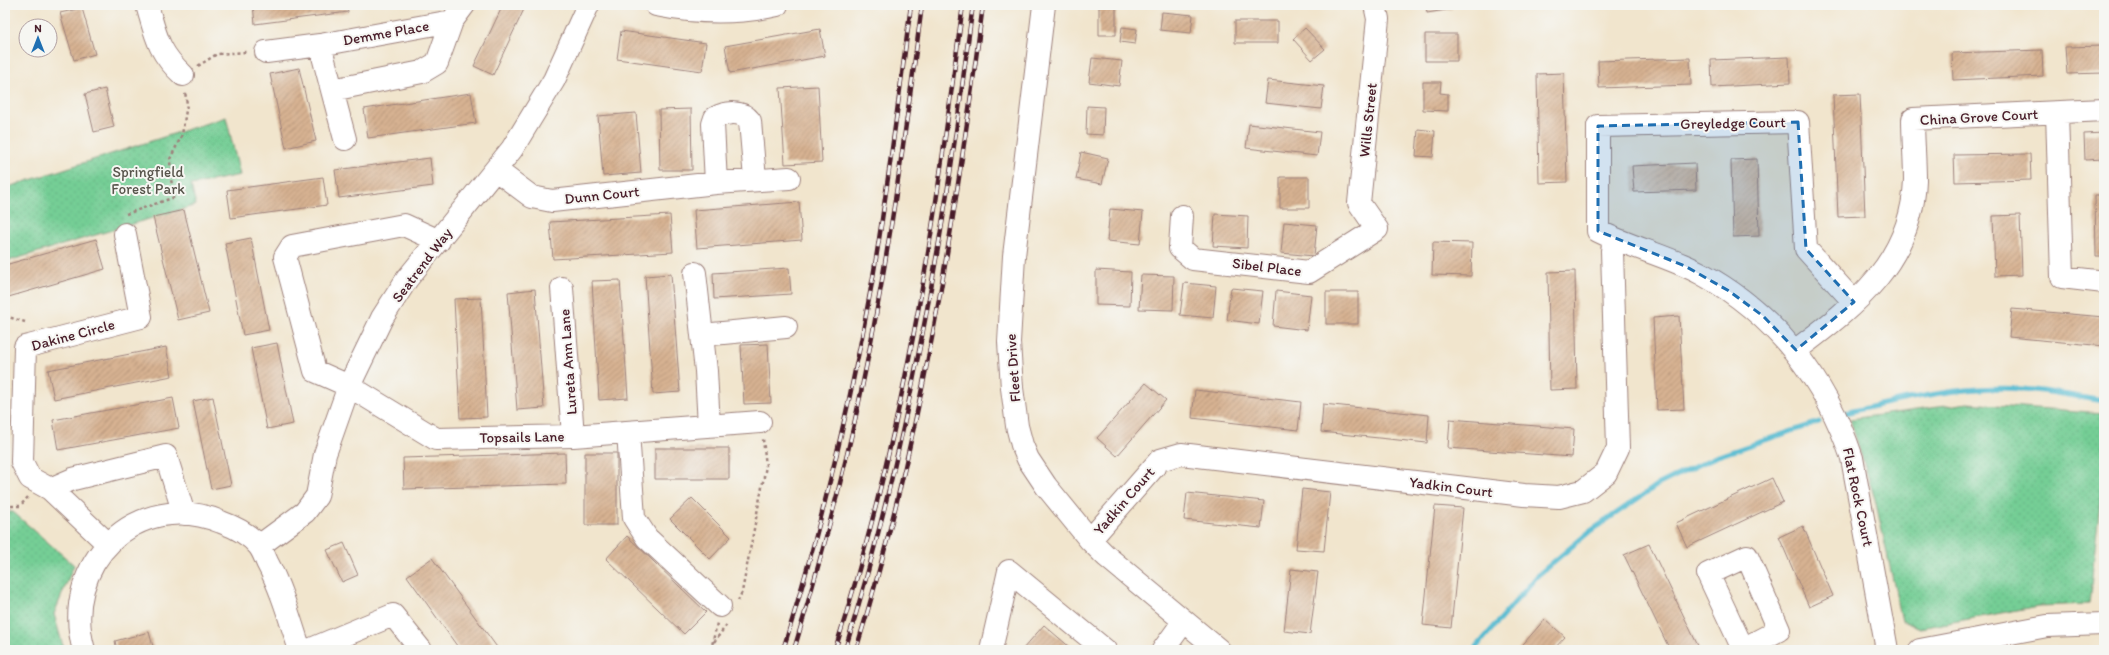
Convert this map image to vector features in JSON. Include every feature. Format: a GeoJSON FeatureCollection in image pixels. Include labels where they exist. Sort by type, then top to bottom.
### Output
{"type":"FeatureCollection","features":[{"type":"Feature","properties":{"kind":"street"},"geometry":{"type":"LineString","coordinates":[[147,5],[162,52],[169,62],[183,75]]}},
{"type":"Feature","properties":{"kind":"street","name":"Seatrend Way"},"geometry":{"type":"LineString","coordinates":[[259,546],[304,512],[317,496],[325,454],[349,386],[382,318],[407,279],[496,170],[554,80],[588,5]]}},
{"type":"Feature","properties":{"kind":"street"},"geometry":{"type":"LineString","coordinates":[[656,5],[681,10],[712,12],[777,5]]}},
{"type":"Feature","properties":{"kind":"street","name":"Fleet Drive"},"geometry":{"type":"LineString","coordinates":[[1044,5],[1012,277],[1010,342],[1012,388],[1017,426],[1022,445],[1028,459],[1046,486],[1090,540],[1106,556],[1219,650]]}},
{"type":"Feature","properties":{"kind":"street","name":"Wills Street"},"geometry":{"type":"LineString","coordinates":[[1375,5],[1378,18],[1359,203],[1377,229]]}},
{"type":"Feature","properties":{"kind":"street","name":"Demme Place"},"geometry":{"type":"LineString","coordinates":[[266,52],[320,45],[458,13]]}},
{"type":"Feature","properties":{"kind":"street","name":"Demme Place"},"geometry":{"type":"LineString","coordinates":[[332,90],[422,72],[437,63],[458,13]]}},
{"type":"Feature","properties":{"kind":"street"},"geometry":{"type":"LineString","coordinates":[[320,45],[345,139]]}},
{"type":"Feature","properties":{"kind":"street","name":"China Grove Court"},"geometry":{"type":"LineString","coordinates":[[1796,350],[1867,291],[1890,263],[1907,224],[1915,180],[1913,119],[2104,110]]}},
{"type":"Feature","properties":{"kind":"street"},"geometry":{"type":"LineString","coordinates":[[716,183],[713,124],[715,118],[720,115],[740,113],[745,115],[750,121],[755,179]]}},
{"type":"Feature","properties":{"kind":"street","name":"China Grove Court"},"geometry":{"type":"LineString","coordinates":[[2057,113],[2062,277],[2104,282]]}},
{"type":"Feature","properties":{"kind":"street","name":"Greyledge Court"},"geometry":{"type":"LineString","coordinates":[[1606,235],[1598,126],[1798,122],[1806,249],[1854,302]]}},
{"type":"Feature","properties":{"kind":"street","name":"Dunn Court"},"geometry":{"type":"LineString","coordinates":[[496,170],[532,197],[552,201],[755,179],[789,178]]}},
{"type":"Feature","properties":{"kind":"street","name":"Sibel Place"},"geometry":{"type":"LineString","coordinates":[[1182,216],[1180,248],[1193,259],[1309,272],[1377,229]]}},
{"type":"Feature","properties":{"kind":"street","name":"Topsails Lane"},"geometry":{"type":"LineString","coordinates":[[439,241],[404,225],[292,246],[285,257],[315,371],[349,386],[436,439],[574,436],[760,422]]}},
{"type":"Feature","properties":{"kind":"street","name":"Dakine Circle"},"geometry":{"type":"LineString","coordinates":[[108,544],[50,489],[30,478],[22,462],[25,347],[142,317],[125,234]]}},
{"type":"Feature","properties":{"kind":"street","name":"Yadkin Court"},"geometry":{"type":"LineString","coordinates":[[1090,540],[1160,460],[1181,454],[1524,495],[1559,498],[1583,491],[1606,473],[1618,448],[1612,251],[1606,235]]}},
{"type":"Feature","properties":{"kind":"street","name":"Flat Rock Court"},"geometry":{"type":"LineString","coordinates":[[1606,235],[1665,257],[1702,274],[1729,291],[1763,316],[1796,350],[1828,400],[1845,436],[1852,458],[1888,650]]}},
{"type":"Feature","properties":{"kind":"street"},"geometry":{"type":"LineString","coordinates":[[695,273],[702,334],[709,426]]}},
{"type":"Feature","properties":{"kind":"street","name":"Lureta Ann Lane"},"geometry":{"type":"LineString","coordinates":[[562,288],[574,436]]}},
{"type":"Feature","properties":{"kind":"street"},"geometry":{"type":"LineString","coordinates":[[702,334],[786,327]]}},
{"type":"Feature","properties":{"kind":"street"},"geometry":{"type":"LineString","coordinates":[[628,432],[634,518],[647,538],[729,611]]}},
{"type":"Feature","properties":{"kind":"street"},"geometry":{"type":"LineString","coordinates":[[50,489],[73,479],[166,456],[184,514]]}},
{"type":"Feature","properties":{"kind":"street"},"geometry":{"type":"LineString","coordinates":[[84,650],[78,625],[79,600],[84,582],[97,557],[108,544],[131,527],[151,518],[174,513],[209,517],[242,532],[259,546],[278,583],[300,650]]}},
{"type":"Feature","properties":{"kind":"street"},"geometry":{"type":"LineString","coordinates":[[991,650],[1009,571],[1105,650]]}},
{"type":"Feature","properties":{"kind":"street"},"geometry":{"type":"LineString","coordinates":[[309,650],[393,615],[422,650]]}},
{"type":"Feature","properties":{"kind":"street"},"geometry":{"type":"LineString","coordinates":[[1163,650],[1184,620]]}},
{"type":"Feature","properties":{"kind":"street"},"geometry":{"type":"LineString","coordinates":[[1920,650],[2047,626],[2104,624]]}},
{"type":"Feature","properties":{"kind":"path"},"geometry":{"type":"LineString","coordinates":[[125,234],[125,215],[175,197],[170,159],[182,135],[187,104],[183,75],[217,54],[266,52]]}},
{"type":"Feature","properties":{"kind":"path"},"geometry":{"type":"LineString","coordinates":[[5,316],[25,322]]}},
{"type":"Feature","properties":{"kind":"path"},"geometry":{"type":"LineString","coordinates":[[711,650],[729,611],[742,592],[766,466],[760,422]]}},
{"type":"Feature","properties":{"kind":"path"},"geometry":{"type":"LineString","coordinates":[[714,642],[729,611]]}},
{"type":"Feature","properties":{"kind":"highlighted area"},"geometry":{"type":"Polygon","coordinates":[[[1798,122],[1806,249],[1854,302],[1796,350],[1763,316],[1729,291],[1685,266],[1598,231],[1598,126],[1798,122]]]}},
{"type":"Feature","properties":{"kind":"green space","name":"Springfield Forest Park"},"geometry":{"type":"Polygon","coordinates":[[[226,117],[240,175],[191,185],[196,205],[5,262],[5,188],[226,117]]]}},
{"type":"Feature","properties":{"kind":"green space"},"geometry":{"type":"Polygon","coordinates":[[[1968,403],[2104,413],[2104,465],[2089,604],[2039,606],[1920,628],[1902,621],[1875,499],[1850,419],[1968,403]]]}},
{"type":"Feature","properties":{"kind":"green space"},"geometry":{"type":"Polygon","coordinates":[[[5,512],[13,512],[74,565],[54,614],[64,650],[5,650],[5,512]]]}},
{"type":"Feature","properties":{"kind":"building"},"geometry":{"type":"Polygon","coordinates":[[[253,5],[347,5],[348,12],[255,24],[253,5]]]}},
{"type":"Feature","properties":{"kind":"building"},"geometry":{"type":"Polygon","coordinates":[[[503,5],[526,5],[493,75],[474,66],[503,5]]]}},
{"type":"Feature","properties":{"kind":"building"},"geometry":{"type":"Polygon","coordinates":[[[1099,5],[1116,5],[1116,35],[1099,35],[1099,5]]]}},
{"type":"Feature","properties":{"kind":"building"},"geometry":{"type":"Polygon","coordinates":[[[1426,5],[1451,5],[1452,9],[1427,13],[1426,5]]]}},
{"type":"Feature","properties":{"kind":"building"},"geometry":{"type":"Polygon","coordinates":[[[82,8],[95,54],[74,60],[60,13],[82,8]]]}},
{"type":"Feature","properties":{"kind":"building"},"geometry":{"type":"Polygon","coordinates":[[[1162,12],[1193,15],[1191,33],[1160,30],[1162,12]]]}},
{"type":"Feature","properties":{"kind":"building"},"geometry":{"type":"Polygon","coordinates":[[[1235,21],[1278,21],[1278,43],[1235,43],[1235,21]]]}},
{"type":"Feature","properties":{"kind":"building"},"geometry":{"type":"Polygon","coordinates":[[[1122,27],[1137,29],[1135,44],[1120,42],[1122,27]]]}},
{"type":"Feature","properties":{"kind":"building"},"geometry":{"type":"Polygon","coordinates":[[[1305,28],[1325,49],[1312,60],[1293,39],[1305,28]]]}},
{"type":"Feature","properties":{"kind":"building"},"geometry":{"type":"Polygon","coordinates":[[[820,29],[825,56],[730,73],[725,46],[820,29]]]}},
{"type":"Feature","properties":{"kind":"building"},"geometry":{"type":"Polygon","coordinates":[[[621,31],[706,43],[702,71],[617,59],[621,31]]]}},
{"type":"Feature","properties":{"kind":"building"},"geometry":{"type":"Polygon","coordinates":[[[1425,34],[1457,34],[1457,61],[1425,61],[1425,34]]]}},
{"type":"Feature","properties":{"kind":"building"},"geometry":{"type":"Polygon","coordinates":[[[2104,46],[2104,73],[2067,74],[2065,47],[2104,46]]]}},
{"type":"Feature","properties":{"kind":"building"},"geometry":{"type":"Polygon","coordinates":[[[2042,50],[2043,76],[1953,80],[1952,53],[2042,50]]]}},
{"type":"Feature","properties":{"kind":"building"},"geometry":{"type":"Polygon","coordinates":[[[1789,57],[1790,83],[1712,87],[1711,60],[1789,57]]]}},
{"type":"Feature","properties":{"kind":"building"},"geometry":{"type":"Polygon","coordinates":[[[1092,58],[1122,61],[1119,86],[1089,82],[1092,58]]]}},
{"type":"Feature","properties":{"kind":"building"},"geometry":{"type":"Polygon","coordinates":[[[1690,58],[1691,85],[1599,88],[1598,61],[1690,58]]]}},
{"type":"Feature","properties":{"kind":"building"},"geometry":{"type":"Polygon","coordinates":[[[299,68],[316,141],[286,148],[270,74],[299,68]]]}},
{"type":"Feature","properties":{"kind":"building"},"geometry":{"type":"Polygon","coordinates":[[[1564,73],[1567,182],[1539,183],[1537,74],[1564,73]]]}},
{"type":"Feature","properties":{"kind":"building"},"geometry":{"type":"Polygon","coordinates":[[[1268,80],[1324,86],[1321,109],[1265,103],[1268,80]]]}},
{"type":"Feature","properties":{"kind":"building"},"geometry":{"type":"Polygon","coordinates":[[[1423,82],[1441,82],[1440,93],[1448,94],[1448,111],[1423,110],[1423,82]]]}},
{"type":"Feature","properties":{"kind":"building"},"geometry":{"type":"Polygon","coordinates":[[[818,86],[822,162],[785,164],[780,88],[818,86]]]}},
{"type":"Feature","properties":{"kind":"building"},"geometry":{"type":"Polygon","coordinates":[[[105,89],[114,127],[94,132],[85,94],[105,89]]]}},
{"type":"Feature","properties":{"kind":"building"},"geometry":{"type":"Polygon","coordinates":[[[471,93],[476,123],[368,138],[364,109],[471,93]]]}},
{"type":"Feature","properties":{"kind":"building"},"geometry":{"type":"Polygon","coordinates":[[[1860,94],[1865,216],[1838,217],[1833,95],[1860,94]]]}},
{"type":"Feature","properties":{"kind":"building"},"geometry":{"type":"Polygon","coordinates":[[[1087,106],[1104,107],[1103,135],[1086,134],[1087,106]]]}},
{"type":"Feature","properties":{"kind":"building"},"geometry":{"type":"Polygon","coordinates":[[[691,109],[692,170],[660,170],[659,110],[691,109]]]}},
{"type":"Feature","properties":{"kind":"building"},"geometry":{"type":"Polygon","coordinates":[[[636,113],[641,173],[603,176],[598,116],[636,113]]]}},
{"type":"Feature","properties":{"kind":"building"},"geometry":{"type":"Polygon","coordinates":[[[1249,124],[1320,132],[1317,156],[1246,148],[1249,124]]]}},
{"type":"Feature","properties":{"kind":"building"},"geometry":{"type":"Polygon","coordinates":[[[1418,129],[1435,131],[1433,157],[1416,156],[1418,129]]]}},
{"type":"Feature","properties":{"kind":"building"},"geometry":{"type":"Polygon","coordinates":[[[2104,133],[2104,159],[2085,160],[2084,134],[2104,133]]]}},
{"type":"Feature","properties":{"kind":"building"},"geometry":{"type":"Polygon","coordinates":[[[1081,152],[1108,158],[1102,184],[1076,179],[1081,152]]]}},
{"type":"Feature","properties":{"kind":"building"},"geometry":{"type":"Polygon","coordinates":[[[2030,154],[2031,180],[1955,182],[1954,155],[2030,154]]]}},
{"type":"Feature","properties":{"kind":"building"},"geometry":{"type":"Polygon","coordinates":[[[430,158],[433,186],[339,198],[335,170],[430,158]]]}},
{"type":"Feature","properties":{"kind":"building"},"geometry":{"type":"Polygon","coordinates":[[[1757,159],[1759,236],[1733,237],[1731,160],[1757,159]]]}},
{"type":"Feature","properties":{"kind":"building"},"geometry":{"type":"Polygon","coordinates":[[[1695,163],[1696,190],[1634,192],[1632,166],[1695,163]]]}},
{"type":"Feature","properties":{"kind":"building"},"geometry":{"type":"Polygon","coordinates":[[[323,177],[327,205],[231,218],[227,190],[323,177]]]}},
{"type":"Feature","properties":{"kind":"building"},"geometry":{"type":"Polygon","coordinates":[[[1280,177],[1309,177],[1309,208],[1280,208],[1280,177]]]}},
{"type":"Feature","properties":{"kind":"building"},"geometry":{"type":"Polygon","coordinates":[[[2095,195],[2104,195],[2104,256],[2096,256],[2095,195]]]}},
{"type":"Feature","properties":{"kind":"building"},"geometry":{"type":"Polygon","coordinates":[[[799,202],[802,240],[697,248],[694,210],[799,202]]]}},
{"type":"Feature","properties":{"kind":"building"},"geometry":{"type":"Polygon","coordinates":[[[1110,209],[1143,212],[1140,244],[1107,241],[1110,209]]]}},
{"type":"Feature","properties":{"kind":"building"},"geometry":{"type":"Polygon","coordinates":[[[184,210],[209,313],[178,320],[153,217],[184,210]]]}},
{"type":"Feature","properties":{"kind":"building"},"geometry":{"type":"Polygon","coordinates":[[[1215,214],[1248,216],[1247,248],[1213,246],[1215,214]]]}},
{"type":"Feature","properties":{"kind":"building"},"geometry":{"type":"Polygon","coordinates":[[[670,215],[673,252],[553,259],[550,222],[670,215]]]}},
{"type":"Feature","properties":{"kind":"building"},"geometry":{"type":"Polygon","coordinates":[[[2020,215],[2022,275],[1995,276],[1993,216],[2020,215]]]}},
{"type":"Feature","properties":{"kind":"building"},"geometry":{"type":"Polygon","coordinates":[[[1284,222],[1317,225],[1314,256],[1281,253],[1284,222]]]}},
{"type":"Feature","properties":{"kind":"building"},"geometry":{"type":"Polygon","coordinates":[[[251,238],[269,330],[243,335],[225,243],[251,238]]]}},
{"type":"Feature","properties":{"kind":"building"},"geometry":{"type":"Polygon","coordinates":[[[96,239],[105,269],[5,298],[5,265],[96,239]]]}},
{"type":"Feature","properties":{"kind":"building"},"geometry":{"type":"Polygon","coordinates":[[[1433,242],[1472,243],[1471,276],[1432,275],[1433,242]]]}},
{"type":"Feature","properties":{"kind":"building"},"geometry":{"type":"Polygon","coordinates":[[[789,268],[791,294],[714,299],[713,273],[789,268]]]}},
{"type":"Feature","properties":{"kind":"building"},"geometry":{"type":"Polygon","coordinates":[[[1096,270],[1131,272],[1130,306],[1096,305],[1096,270]]]}},
{"type":"Feature","properties":{"kind":"building"},"geometry":{"type":"Polygon","coordinates":[[[1575,271],[1577,389],[1550,390],[1548,272],[1575,271]]]}},
{"type":"Feature","properties":{"kind":"building"},"geometry":{"type":"Polygon","coordinates":[[[671,274],[680,392],[653,394],[645,276],[671,274]]]}},
{"type":"Feature","properties":{"kind":"building"},"geometry":{"type":"Polygon","coordinates":[[[1141,275],[1174,276],[1173,310],[1139,309],[1141,275]]]}},
{"type":"Feature","properties":{"kind":"building"},"geometry":{"type":"Polygon","coordinates":[[[620,280],[628,398],[599,400],[592,281],[620,280]]]}},
{"type":"Feature","properties":{"kind":"building"},"geometry":{"type":"Polygon","coordinates":[[[1184,283],[1216,286],[1213,318],[1180,315],[1184,283]]]}},
{"type":"Feature","properties":{"kind":"building"},"geometry":{"type":"Polygon","coordinates":[[[1231,288],[1263,291],[1259,324],[1227,320],[1231,288]]]}},
{"type":"Feature","properties":{"kind":"building"},"geometry":{"type":"Polygon","coordinates":[[[535,289],[544,408],[517,410],[508,292],[535,289]]]}},
{"type":"Feature","properties":{"kind":"building"},"geometry":{"type":"Polygon","coordinates":[[[1276,291],[1311,295],[1307,330],[1273,326],[1276,291]]]}},
{"type":"Feature","properties":{"kind":"building"},"geometry":{"type":"Polygon","coordinates":[[[1326,292],[1358,292],[1358,324],[1326,324],[1326,292]]]}},
{"type":"Feature","properties":{"kind":"building"},"geometry":{"type":"Polygon","coordinates":[[[481,298],[487,417],[460,418],[454,299],[481,298]]]}},
{"type":"Feature","properties":{"kind":"building"},"geometry":{"type":"Polygon","coordinates":[[[2012,309],[2104,317],[2104,346],[2009,337],[2012,309]]]}},
{"type":"Feature","properties":{"kind":"building"},"geometry":{"type":"Polygon","coordinates":[[[1679,316],[1684,409],[1657,410],[1653,318],[1679,316]]]}},
{"type":"Feature","properties":{"kind":"building"},"geometry":{"type":"Polygon","coordinates":[[[277,343],[293,424],[267,429],[251,348],[277,343]]]}},
{"type":"Feature","properties":{"kind":"building"},"geometry":{"type":"Polygon","coordinates":[[[768,344],[771,403],[744,404],[741,345],[768,344]]]}},
{"type":"Feature","properties":{"kind":"building"},"geometry":{"type":"Polygon","coordinates":[[[166,347],[172,376],[54,399],[48,370],[166,347]]]}},
{"type":"Feature","properties":{"kind":"building"},"geometry":{"type":"Polygon","coordinates":[[[1146,383],[1166,400],[1117,456],[1097,438],[1146,383]]]}},
{"type":"Feature","properties":{"kind":"building"},"geometry":{"type":"Polygon","coordinates":[[[1195,390],[1301,402],[1298,430],[1192,418],[1195,390]]]}},
{"type":"Feature","properties":{"kind":"building"},"geometry":{"type":"Polygon","coordinates":[[[213,397],[231,485],[211,489],[193,401],[213,397]]]}},
{"type":"Feature","properties":{"kind":"building"},"geometry":{"type":"Polygon","coordinates":[[[173,398],[179,428],[58,450],[53,420],[173,398]]]}},
{"type":"Feature","properties":{"kind":"building"},"geometry":{"type":"Polygon","coordinates":[[[1323,404],[1429,415],[1427,443],[1321,432],[1323,404]]]}},
{"type":"Feature","properties":{"kind":"building"},"geometry":{"type":"Polygon","coordinates":[[[1450,419],[1574,429],[1572,457],[1448,448],[1450,419]]]}},
{"type":"Feature","properties":{"kind":"building"},"geometry":{"type":"Polygon","coordinates":[[[655,448],[729,448],[729,479],[655,479],[655,448]]]}},
{"type":"Feature","properties":{"kind":"building"},"geometry":{"type":"Polygon","coordinates":[[[565,453],[566,484],[404,489],[403,458],[565,453]]]}},
{"type":"Feature","properties":{"kind":"building"},"geometry":{"type":"Polygon","coordinates":[[[585,453],[617,453],[617,525],[585,525],[585,453]]]}},
{"type":"Feature","properties":{"kind":"building"},"geometry":{"type":"Polygon","coordinates":[[[1772,478],[1783,502],[1687,547],[1676,523],[1772,478]]]}},
{"type":"Feature","properties":{"kind":"building"},"geometry":{"type":"Polygon","coordinates":[[[1302,489],[1330,492],[1324,551],[1296,549],[1302,489]]]}},
{"type":"Feature","properties":{"kind":"building"},"geometry":{"type":"Polygon","coordinates":[[[1187,493],[1264,501],[1261,528],[1184,520],[1187,493]]]}},
{"type":"Feature","properties":{"kind":"building"},"geometry":{"type":"Polygon","coordinates":[[[692,498],[731,537],[710,559],[670,519],[692,498]]]}},
{"type":"Feature","properties":{"kind":"building"},"geometry":{"type":"Polygon","coordinates":[[[1435,506],[1463,508],[1451,628],[1423,625],[1435,506]]]}},
{"type":"Feature","properties":{"kind":"building"},"geometry":{"type":"Polygon","coordinates":[[[1803,526],[1833,596],[1809,607],[1779,537],[1803,526]]]}},
{"type":"Feature","properties":{"kind":"building"},"geometry":{"type":"Polygon","coordinates":[[[627,536],[706,612],[684,634],[606,559],[627,536]]]}},
{"type":"Feature","properties":{"kind":"building"},"geometry":{"type":"Polygon","coordinates":[[[344,543],[358,575],[342,582],[327,550],[344,543]]]}},
{"type":"Feature","properties":{"kind":"building"},"geometry":{"type":"Polygon","coordinates":[[[1649,544],[1700,650],[1670,650],[1624,555],[1649,544]]]}},
{"type":"Feature","properties":{"kind":"building"},"geometry":{"type":"Polygon","coordinates":[[[432,558],[499,650],[460,650],[407,576],[432,558]]]}},
{"type":"Feature","properties":{"kind":"building"},"geometry":{"type":"Polygon","coordinates":[[[1291,569],[1318,572],[1310,634],[1284,631],[1291,569]]]}},
{"type":"Feature","properties":{"kind":"building"},"geometry":{"type":"Polygon","coordinates":[[[1545,619],[1565,637],[1553,650],[1518,650],[1545,619]]]}},
{"type":"Feature","properties":{"kind":"building"},"geometry":{"type":"Polygon","coordinates":[[[1044,625],[1073,650],[1022,650],[1044,625]]]}},
{"type":"Feature","properties":{"kind":"building"},"geometry":{"type":"Polygon","coordinates":[[[149,632],[154,650],[117,650],[115,641],[149,632]]]}},
{"type":"Feature","properties":{"kind":"waterway"},"geometry":{"type":"LineString","coordinates":[[1845,413],[1933,394],[1978,389],[2023,389],[2104,401]]}},
{"type":"Feature","properties":{"kind":"waterway"},"geometry":{"type":"LineString","coordinates":[[1474,650],[1538,575],[1589,532],[1659,484],[1715,457],[1819,422]]}},
{"type":"Feature","properties":{"kind":"railway"},"geometry":{"type":"LineString","coordinates":[[783,650],[822,512],[855,371],[884,209],[911,5]]}},
{"type":"Feature","properties":{"kind":"railway"},"geometry":{"type":"LineString","coordinates":[[794,650],[838,492],[870,348],[895,202],[922,5]]}},
{"type":"Feature","properties":{"kind":"railway"},"geometry":{"type":"LineString","coordinates":[[835,650],[869,532],[889,452],[906,372],[922,291],[935,210],[963,5]]}},
{"type":"Feature","properties":{"kind":"railway"},"geometry":{"type":"LineString","coordinates":[[845,650],[876,544],[902,436],[924,327],[947,191],[973,5]]}},
{"type":"Feature","properties":{"kind":"railway"},"geometry":{"type":"LineString","coordinates":[[856,650],[879,571],[899,491],[933,330],[948,250],[983,5]]}}]}
